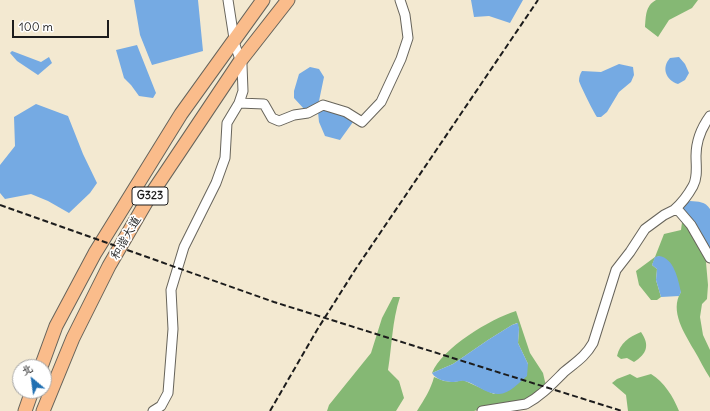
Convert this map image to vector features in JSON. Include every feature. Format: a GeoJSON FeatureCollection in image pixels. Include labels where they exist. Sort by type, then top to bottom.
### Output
{"type":"FeatureCollection","features":[{"type":"Feature","properties":{"kind":"highway","name":"和谐大道"},"geometry":{"type":"LineString","coordinates":[[44,359],[56,326],[95,254],[181,114],[262,0]]}},
{"type":"Feature","properties":{"kind":"highway","name":"和谐大道"},"geometry":{"type":"LineString","coordinates":[[43,411],[73,338],[109,266],[148,199],[241,60],[288,0]]}},
{"type":"Feature","properties":{"kind":"highway"},"geometry":{"type":"LineString","coordinates":[[25,411],[29,399]]}},
{"type":"Feature","properties":{"kind":"street"},"geometry":{"type":"LineString","coordinates":[[153,411],[161,406],[168,393],[173,329],[171,290],[184,247],[216,183],[226,158],[227,123],[239,103],[243,91],[242,65],[235,45],[228,0]]}},
{"type":"Feature","properties":{"kind":"street"},"geometry":{"type":"LineString","coordinates":[[239,103],[264,104],[272,118],[279,121],[294,115],[308,113],[323,105],[346,112],[362,122],[381,102],[401,59],[408,38],[406,15],[400,0]]}},
{"type":"Feature","properties":{"kind":"street"},"geometry":{"type":"LineString","coordinates":[[482,411],[526,404],[532,401],[548,389],[587,353],[592,343],[616,270],[645,229],[661,217],[674,210],[693,186],[696,171],[698,144],[705,123],[710,116]]}},
{"type":"Feature","properties":{"kind":"street"},"geometry":{"type":"LineString","coordinates":[[674,210],[679,211],[683,215],[710,258]]}},
{"type":"Feature","properties":{"kind":"green space"},"geometry":{"type":"Polygon","coordinates":[[[656,0],[698,0],[692,8],[669,20],[658,37],[645,27],[648,9],[652,2],[656,0]]]}},
{"type":"Feature","properties":{"kind":"green space"},"geometry":{"type":"Polygon","coordinates":[[[683,215],[705,251],[708,285],[707,299],[702,304],[700,317],[703,335],[710,350],[710,378],[686,337],[677,314],[678,299],[681,292],[659,256],[655,258],[652,265],[657,269],[656,280],[661,297],[657,300],[651,300],[639,285],[636,271],[655,257],[664,234],[681,230],[683,215]]]}},
{"type":"Feature","properties":{"kind":"green space"},"geometry":{"type":"Polygon","coordinates":[[[393,297],[400,297],[394,324],[388,370],[399,381],[404,398],[396,411],[327,411],[329,405],[371,353],[382,318],[393,297]]]}},
{"type":"Feature","properties":{"kind":"green space"},"geometry":{"type":"Polygon","coordinates":[[[516,311],[530,353],[543,373],[546,386],[524,401],[490,406],[474,411],[417,411],[425,399],[434,377],[444,381],[454,382],[463,380],[494,394],[528,364],[518,343],[519,329],[517,323],[488,340],[453,364],[432,373],[437,363],[468,336],[493,321],[516,311]]]}},
{"type":"Feature","properties":{"kind":"green space"},"geometry":{"type":"Polygon","coordinates":[[[641,332],[646,341],[646,349],[642,356],[634,362],[627,358],[621,359],[617,356],[620,347],[626,341],[641,332]]]}},
{"type":"Feature","properties":{"kind":"green space"},"geometry":{"type":"Polygon","coordinates":[[[630,374],[637,378],[651,374],[656,377],[668,390],[679,411],[628,411],[626,395],[612,383],[617,379],[630,374]]]}},
{"type":"Feature","properties":{"kind":"water"},"geometry":{"type":"Polygon","coordinates":[[[134,0],[198,0],[203,51],[152,65],[140,35],[134,0]]]}},
{"type":"Feature","properties":{"kind":"water"},"geometry":{"type":"Polygon","coordinates":[[[471,0],[523,0],[510,23],[489,16],[474,17],[471,0]]]}},
{"type":"Feature","properties":{"kind":"water"},"geometry":{"type":"Polygon","coordinates":[[[137,45],[156,93],[153,98],[139,96],[124,78],[116,50],[137,45]]]}},
{"type":"Feature","properties":{"kind":"water"},"geometry":{"type":"Polygon","coordinates":[[[12,51],[41,62],[49,57],[52,63],[38,75],[17,61],[10,53],[12,51]]]}},
{"type":"Feature","properties":{"kind":"water"},"geometry":{"type":"Polygon","coordinates":[[[679,57],[685,64],[689,73],[685,80],[678,84],[670,80],[665,70],[667,62],[670,58],[679,57]]]}},
{"type":"Feature","properties":{"kind":"water"},"geometry":{"type":"Polygon","coordinates":[[[619,64],[633,67],[634,75],[631,82],[619,92],[607,112],[601,117],[597,117],[580,84],[580,74],[582,71],[601,72],[619,64]]]}},
{"type":"Feature","properties":{"kind":"water"},"geometry":{"type":"Polygon","coordinates":[[[310,67],[319,69],[324,77],[319,101],[314,107],[305,110],[294,98],[294,91],[299,74],[310,67]]]}},
{"type":"Feature","properties":{"kind":"water"},"geometry":{"type":"Polygon","coordinates":[[[36,104],[68,116],[83,154],[97,183],[90,193],[69,213],[48,201],[31,194],[5,199],[0,193],[0,165],[15,146],[14,117],[36,104]]]}},
{"type":"Feature","properties":{"kind":"water"},"geometry":{"type":"Polygon","coordinates":[[[324,108],[344,115],[353,122],[340,140],[325,136],[319,122],[318,112],[324,108]]]}},
{"type":"Feature","properties":{"kind":"water"},"geometry":{"type":"Polygon","coordinates":[[[690,201],[704,203],[710,209],[710,250],[681,209],[682,206],[690,201]]]}},
{"type":"Feature","properties":{"kind":"water"},"geometry":{"type":"Polygon","coordinates":[[[659,256],[664,258],[672,265],[681,292],[679,296],[661,297],[656,280],[657,269],[652,265],[655,257],[659,256]]]}},
{"type":"Feature","properties":{"kind":"water"},"geometry":{"type":"Polygon","coordinates":[[[518,323],[518,343],[528,364],[527,376],[507,392],[499,394],[490,393],[468,382],[451,382],[442,380],[432,373],[453,364],[488,340],[512,325],[518,323]]]}},
{"type":"Feature","properties":{"kind":"railway"},"geometry":{"type":"LineString","coordinates":[[270,411],[317,330],[355,270],[538,0]]}},
{"type":"Feature","properties":{"kind":"railway"},"geometry":{"type":"LineString","coordinates":[[0,205],[274,302],[622,411]]}}]}
